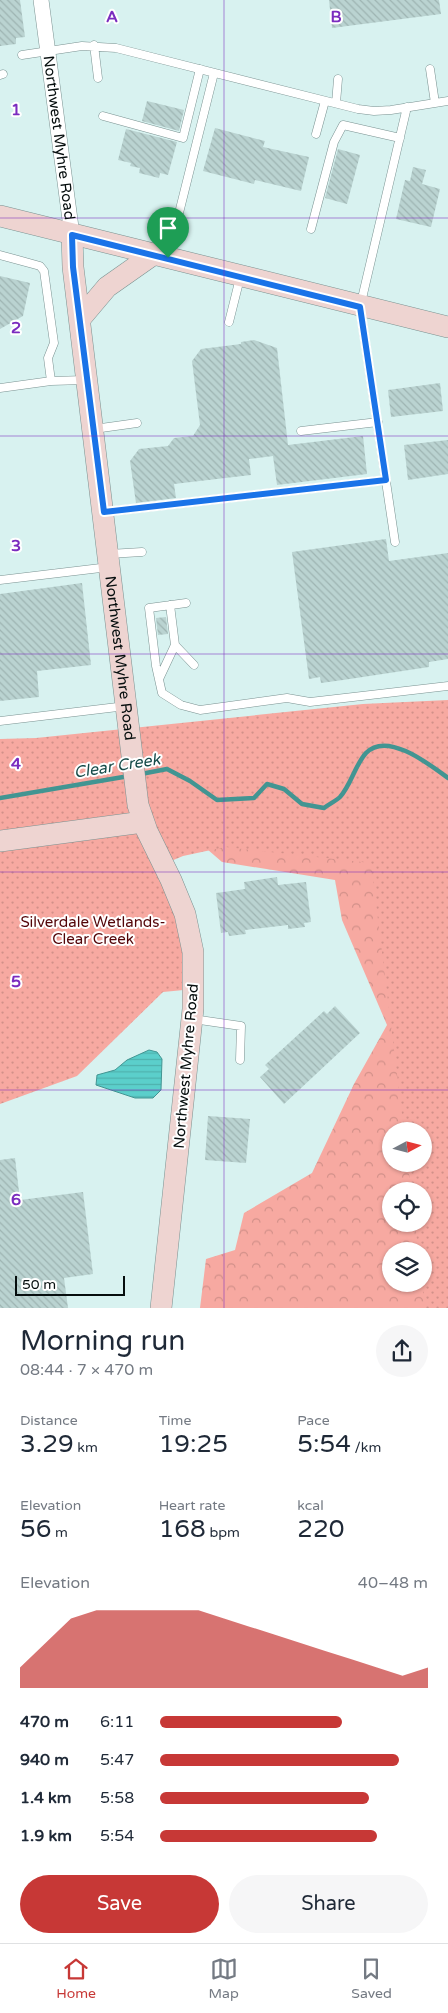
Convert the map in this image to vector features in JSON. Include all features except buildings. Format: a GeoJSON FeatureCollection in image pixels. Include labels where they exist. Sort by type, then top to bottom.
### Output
{"type":"FeatureCollection","features":[{"type":"Feature","properties":{"kind":"street","name":"Northwest Myhre Road"},"geometry":{"type":"LineString","coordinates":[[41,0],[72,235],[73,267],[128,706],[136,787],[143,822],[172,880],[192,938],[194,981],[192,1018],[161,1308]]}},
{"type":"Feature","properties":{"kind":"street"},"geometry":{"type":"LineString","coordinates":[[0,216],[360,307],[448,327]]}},
{"type":"Feature","properties":{"kind":"street"},"geometry":{"type":"LineString","coordinates":[[80,319],[107,287],[161,256]]}},
{"type":"Feature","properties":{"kind":"street"},"geometry":{"type":"LineString","coordinates":[[395,314],[425,316],[448,311]]}},
{"type":"Feature","properties":{"kind":"street"},"geometry":{"type":"LineString","coordinates":[[0,841],[143,822]]}},
{"type":"Feature","properties":{"kind":"lane"},"geometry":{"type":"LineString","coordinates":[[94,45],[98,78]]}},
{"type":"Feature","properties":{"kind":"lane"},"geometry":{"type":"LineString","coordinates":[[22,55],[94,45],[116,48],[325,101],[374,111],[448,101]]}},
{"type":"Feature","properties":{"kind":"lane"},"geometry":{"type":"LineString","coordinates":[[103,116],[183,138],[200,69]]}},
{"type":"Feature","properties":{"kind":"lane"},"geometry":{"type":"LineString","coordinates":[[430,69],[435,103]]}},
{"type":"Feature","properties":{"kind":"lane"},"geometry":{"type":"LineString","coordinates":[[161,256],[214,73]]}},
{"type":"Feature","properties":{"kind":"lane"},"geometry":{"type":"LineString","coordinates":[[336,103],[338,79]]}},
{"type":"Feature","properties":{"kind":"lane"},"geometry":{"type":"LineString","coordinates":[[316,134],[325,101]]}},
{"type":"Feature","properties":{"kind":"lane"},"geometry":{"type":"LineString","coordinates":[[395,542],[360,307],[407,108]]}},
{"type":"Feature","properties":{"kind":"lane"},"geometry":{"type":"LineString","coordinates":[[311,229],[334,142],[343,125],[400,138]]}},
{"type":"Feature","properties":{"kind":"lane"},"geometry":{"type":"LineString","coordinates":[[0,255],[40,266],[44,271],[54,343],[48,358],[51,381]]}},
{"type":"Feature","properties":{"kind":"lane"},"geometry":{"type":"LineString","coordinates":[[229,322],[241,276]]}},
{"type":"Feature","properties":{"kind":"lane"},"geometry":{"type":"LineString","coordinates":[[0,388],[51,381],[88,380]]}},
{"type":"Feature","properties":{"kind":"lane"},"geometry":{"type":"LineString","coordinates":[[301,431],[378,422]]}},
{"type":"Feature","properties":{"kind":"lane"},"geometry":{"type":"LineString","coordinates":[[94,429],[137,423]]}},
{"type":"Feature","properties":{"kind":"lane"},"geometry":{"type":"LineString","coordinates":[[104,512],[386,480]]}},
{"type":"Feature","properties":{"kind":"lane"},"geometry":{"type":"LineString","coordinates":[[0,580],[110,560],[142,552]]}},
{"type":"Feature","properties":{"kind":"lane"},"geometry":{"type":"LineString","coordinates":[[186,603],[149,608],[156,666],[162,693],[181,705],[200,710],[287,698],[310,702],[448,686]]}},
{"type":"Feature","properties":{"kind":"lane"},"geometry":{"type":"LineString","coordinates":[[159,680],[175,646],[170,605]]}},
{"type":"Feature","properties":{"kind":"lane"},"geometry":{"type":"LineString","coordinates":[[175,646],[194,665]]}},
{"type":"Feature","properties":{"kind":"lane"},"geometry":{"type":"LineString","coordinates":[[0,721],[128,706]]}},
{"type":"Feature","properties":{"kind":"lane"},"geometry":{"type":"LineString","coordinates":[[192,1018],[241,1026],[240,1060]]}},
{"type":"Feature","properties":{"kind":"green space","name":"Silverdale Wetlands- Clear Creek"},"geometry":{"type":"Polygon","coordinates":[[[448,700],[448,1308],[425,1308],[423,1292],[432,1292],[432,1242],[417,1242],[416,1232],[432,1232],[432,1182],[410,1182],[409,1172],[432,1172],[432,1122],[403,1122],[371,863],[225,847],[183,856],[164,864],[194,989],[163,992],[77,1076],[0,1104],[0,739],[36,738],[363,704],[448,700]]]}},
{"type":"Feature","properties":{"kind":"green space"},"geometry":{"type":"Polygon","coordinates":[[[448,711],[448,1308],[200,1308],[206,1259],[235,1250],[244,1213],[312,1173],[354,1084],[387,1025],[342,920],[335,880],[222,862],[185,830],[448,711]]]}},
{"type":"Feature","properties":{"kind":"water"},"geometry":{"type":"Polygon","coordinates":[[[149,1050],[157,1052],[162,1059],[161,1090],[153,1098],[135,1098],[96,1085],[97,1075],[115,1070],[127,1060],[149,1050]]]}},
{"type":"Feature","properties":{"kind":"waterway","name":"Clear Creek"},"geometry":{"type":"LineString","coordinates":[[141,774],[167,769],[190,781],[217,800],[254,798],[267,784],[284,789],[302,804],[324,808],[340,797],[362,758],[375,747],[385,746],[408,752],[448,778]]}},
{"type":"Feature","properties":{"kind":"waterway","name":"Clear Creek"},"geometry":{"type":"LineString","coordinates":[[0,798],[129,776]]}},
{"type":"Feature","properties":{"kind":"route"},"geometry":{"type":"LineString","coordinates":[[72,235],[168,258],[360,307],[386,480],[104,512],[73,267],[72,235]]}}]}
